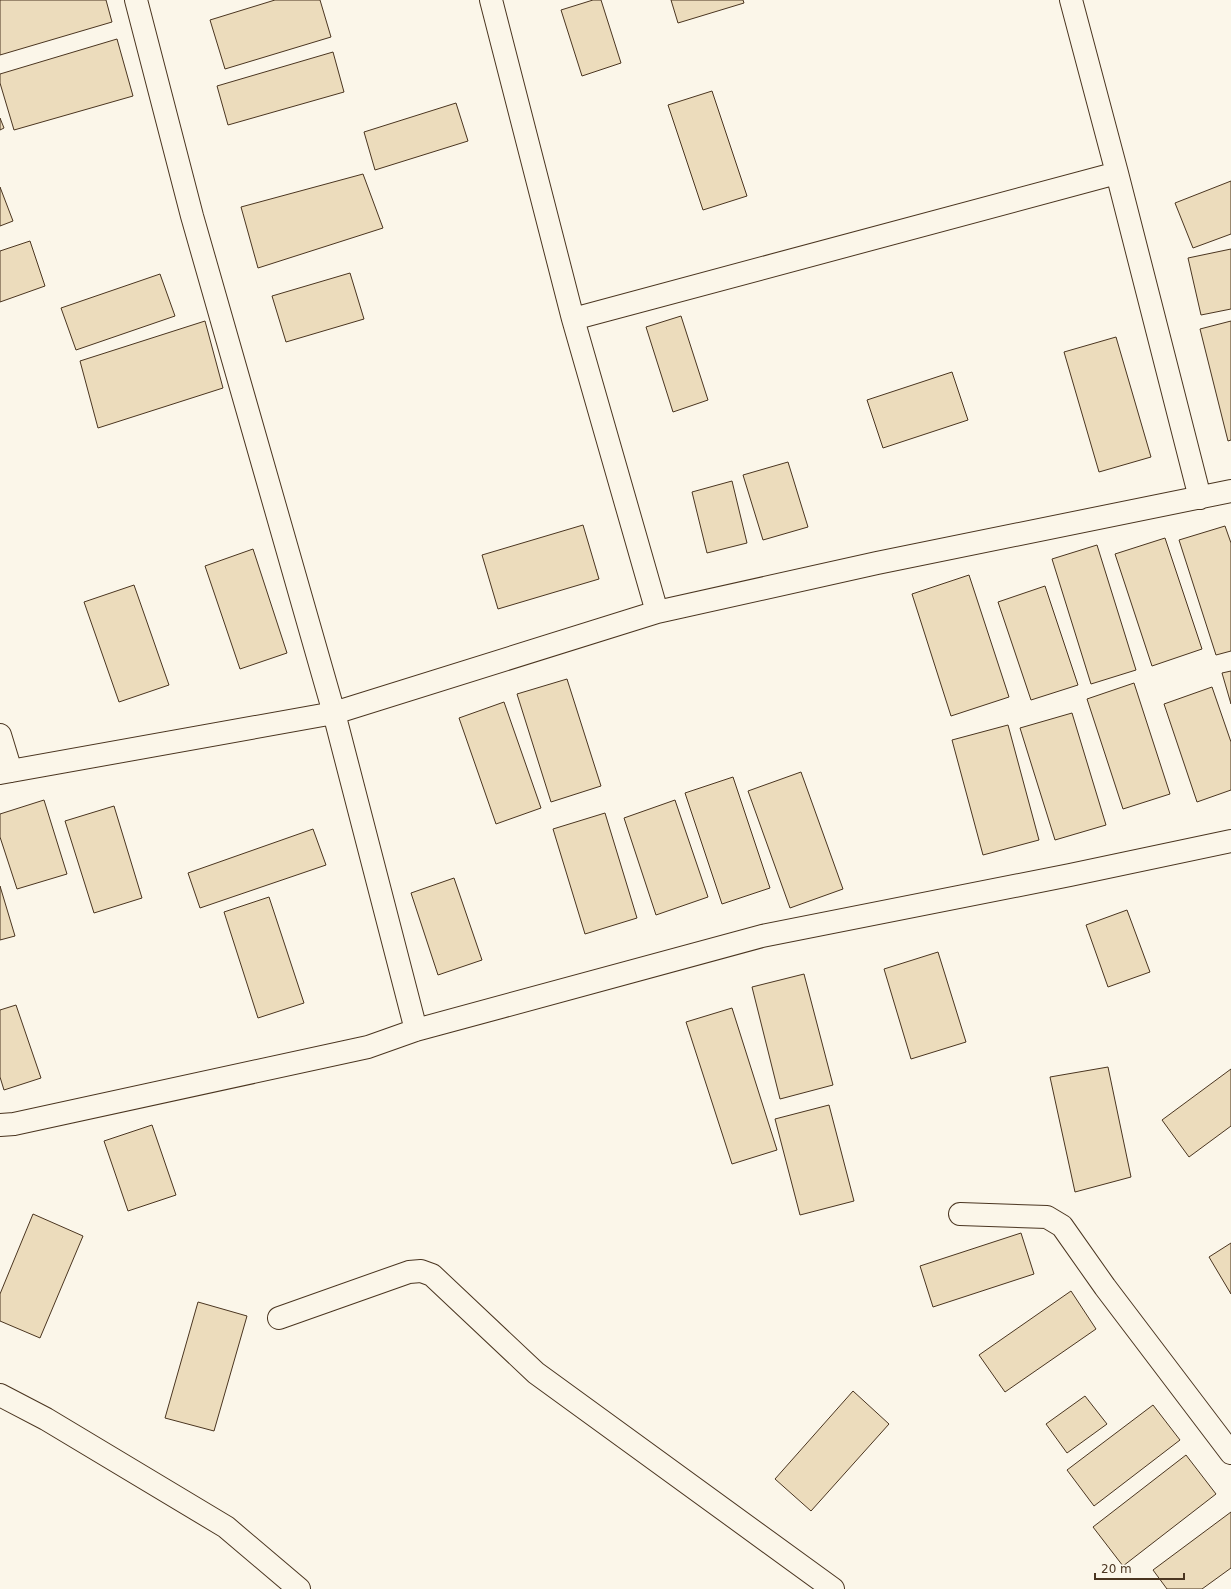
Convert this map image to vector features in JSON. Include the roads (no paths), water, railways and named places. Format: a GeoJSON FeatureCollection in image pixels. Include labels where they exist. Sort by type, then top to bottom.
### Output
{"type":"FeatureCollection","features":[{"type":"Feature","properties":{"kind":"street"},"geometry":{"type":"LineString","coordinates":[[136,0],[192,216],[334,713],[416,1030]]}},
{"type":"Feature","properties":{"kind":"street"},"geometry":{"type":"LineString","coordinates":[[490,0],[573,319],[657,612]]}},
{"type":"Feature","properties":{"kind":"street"},"geometry":{"type":"LineString","coordinates":[[1071,0],[1200,498]]}},
{"type":"Feature","properties":{"kind":"street"},"geometry":{"type":"LineString","coordinates":[[573,319],[1117,173]]}},
{"type":"Feature","properties":{"kind":"street"},"geometry":{"type":"LineString","coordinates":[[0,735],[6,772],[334,713],[657,612],[877,563],[1231,491]]}},
{"type":"Feature","properties":{"kind":"street"},"geometry":{"type":"LineString","coordinates":[[0,1125],[14,1124],[368,1047],[416,1030],[762,936],[1070,875],[1231,841]]}},
{"type":"Feature","properties":{"kind":"street"},"geometry":{"type":"LineString","coordinates":[[960,1214],[1047,1217],[1062,1226],[1105,1287],[1231,1453]]}},
{"type":"Feature","properties":{"kind":"street"},"geometry":{"type":"LineString","coordinates":[[279,1318],[409,1272],[421,1271],[432,1275],[536,1373],[833,1589]]}},
{"type":"Feature","properties":{"kind":"street"},"geometry":{"type":"LineString","coordinates":[[0,1395],[46,1419],[226,1527],[299,1589]]}}]}
